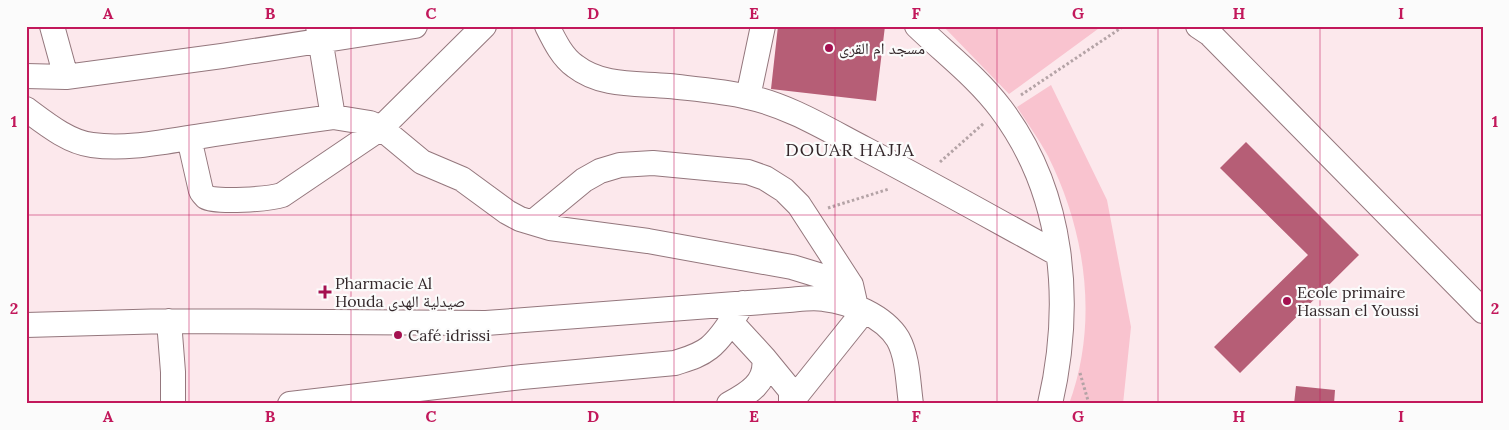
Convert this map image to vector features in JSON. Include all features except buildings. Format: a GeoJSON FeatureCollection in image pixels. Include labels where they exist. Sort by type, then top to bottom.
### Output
{"type":"FeatureCollection","features":[{"type":"Feature","properties":{"kind":"street"},"geometry":{"type":"LineString","coordinates":[[52,26],[66,77]]}},
{"type":"Feature","properties":{"kind":"street"},"geometry":{"type":"LineString","coordinates":[[26,76],[66,77],[319,34],[415,26]]}},
{"type":"Feature","properties":{"kind":"street"},"geometry":{"type":"LineString","coordinates":[[189,138],[201,191],[206,197],[218,200],[273,198],[282,195],[295,188],[380,128],[484,26]]}},
{"type":"Feature","properties":{"kind":"street"},"geometry":{"type":"LineString","coordinates":[[547,26],[556,44],[573,66],[590,76],[610,82],[670,86],[748,97],[801,116],[1058,254]]}},
{"type":"Feature","properties":{"kind":"street"},"geometry":{"type":"LineString","coordinates":[[748,97],[763,26]]}},
{"type":"Feature","properties":{"kind":"street"},"geometry":{"type":"LineString","coordinates":[[917,26],[969,74],[1001,109],[1016,130],[1039,175],[1048,199],[1062,286],[1060,349],[1050,404]]}},
{"type":"Feature","properties":{"kind":"street"},"geometry":{"type":"LineString","coordinates":[[1205,29],[1483,311]]}},
{"type":"Feature","properties":{"kind":"street"},"geometry":{"type":"LineString","coordinates":[[319,34],[333,117]]}},
{"type":"Feature","properties":{"kind":"street"},"geometry":{"type":"LineString","coordinates":[[26,109],[70,138],[91,145],[141,145],[333,117],[370,124],[380,128],[422,162],[462,180],[520,219],[550,228],[648,242],[792,267],[857,301],[882,322],[898,339],[905,360],[911,404]]}},
{"type":"Feature","properties":{"kind":"street"},"geometry":{"type":"LineString","coordinates":[[532,222],[584,180],[600,171],[620,165],[653,164],[748,172],[765,178],[784,190],[800,205],[857,301]]}},
{"type":"Feature","properties":{"kind":"street"},"geometry":{"type":"LineString","coordinates":[[26,325],[169,321],[486,323],[737,312],[824,299],[857,301]]}},
{"type":"Feature","properties":{"kind":"street"},"geometry":{"type":"LineString","coordinates":[[792,402],[857,301]]}},
{"type":"Feature","properties":{"kind":"street"},"geometry":{"type":"LineString","coordinates":[[737,312],[764,358],[791,391],[792,402]]}},
{"type":"Feature","properties":{"kind":"street"},"geometry":{"type":"LineString","coordinates":[[290,404],[584,370],[675,363],[708,349],[718,339],[737,312]]}},
{"type":"Feature","properties":{"kind":"street"},"geometry":{"type":"LineString","coordinates":[[169,321],[173,372],[172,404]]}},
{"type":"Feature","properties":{"kind":"street"},"geometry":{"type":"LineString","coordinates":[[729,404],[752,390],[761,380],[765,371],[764,358]]}},
{"type":"Feature","properties":{"kind":"path"},"geometry":{"type":"LineString","coordinates":[[1001,109],[1124,26]]}},
{"type":"Feature","properties":{"kind":"shaded area"},"geometry":{"type":"Polygon","coordinates":[[[943,26],[1102,26],[1009,94],[943,26]]]}},
{"type":"Feature","properties":{"kind":"shaded area"},"geometry":{"type":"Polygon","coordinates":[[[1051,85],[1107,200],[1131,327],[1123,404],[1069,404],[1084,342],[1086,310],[1084,278],[1079,247],[1072,215],[1061,185],[1048,156],[1017,107],[1051,85]]]}},
{"type":"Feature","properties":{"kind":"place","name":"مسجد ام القرى"},"geometry":{"type":"Point","coordinates":[829,48]}},
{"type":"Feature","properties":{"kind":"place","name":"Pharmacie Al Houda صيدلية الهدى"},"geometry":{"type":"Point","coordinates":[325,292]}},
{"type":"Feature","properties":{"kind":"place","name":"Ecole primaire Hassan el Youssi"},"geometry":{"type":"Point","coordinates":[1287,301]}},
{"type":"Feature","properties":{"kind":"place","name":"Café idrissi"},"geometry":{"type":"Point","coordinates":[398,335]}},
{"type":"Feature","properties":{"kind":"district","name":"DOUAR HAJJA"},"geometry":{"type":"Point","coordinates":[850,150]}}]}
